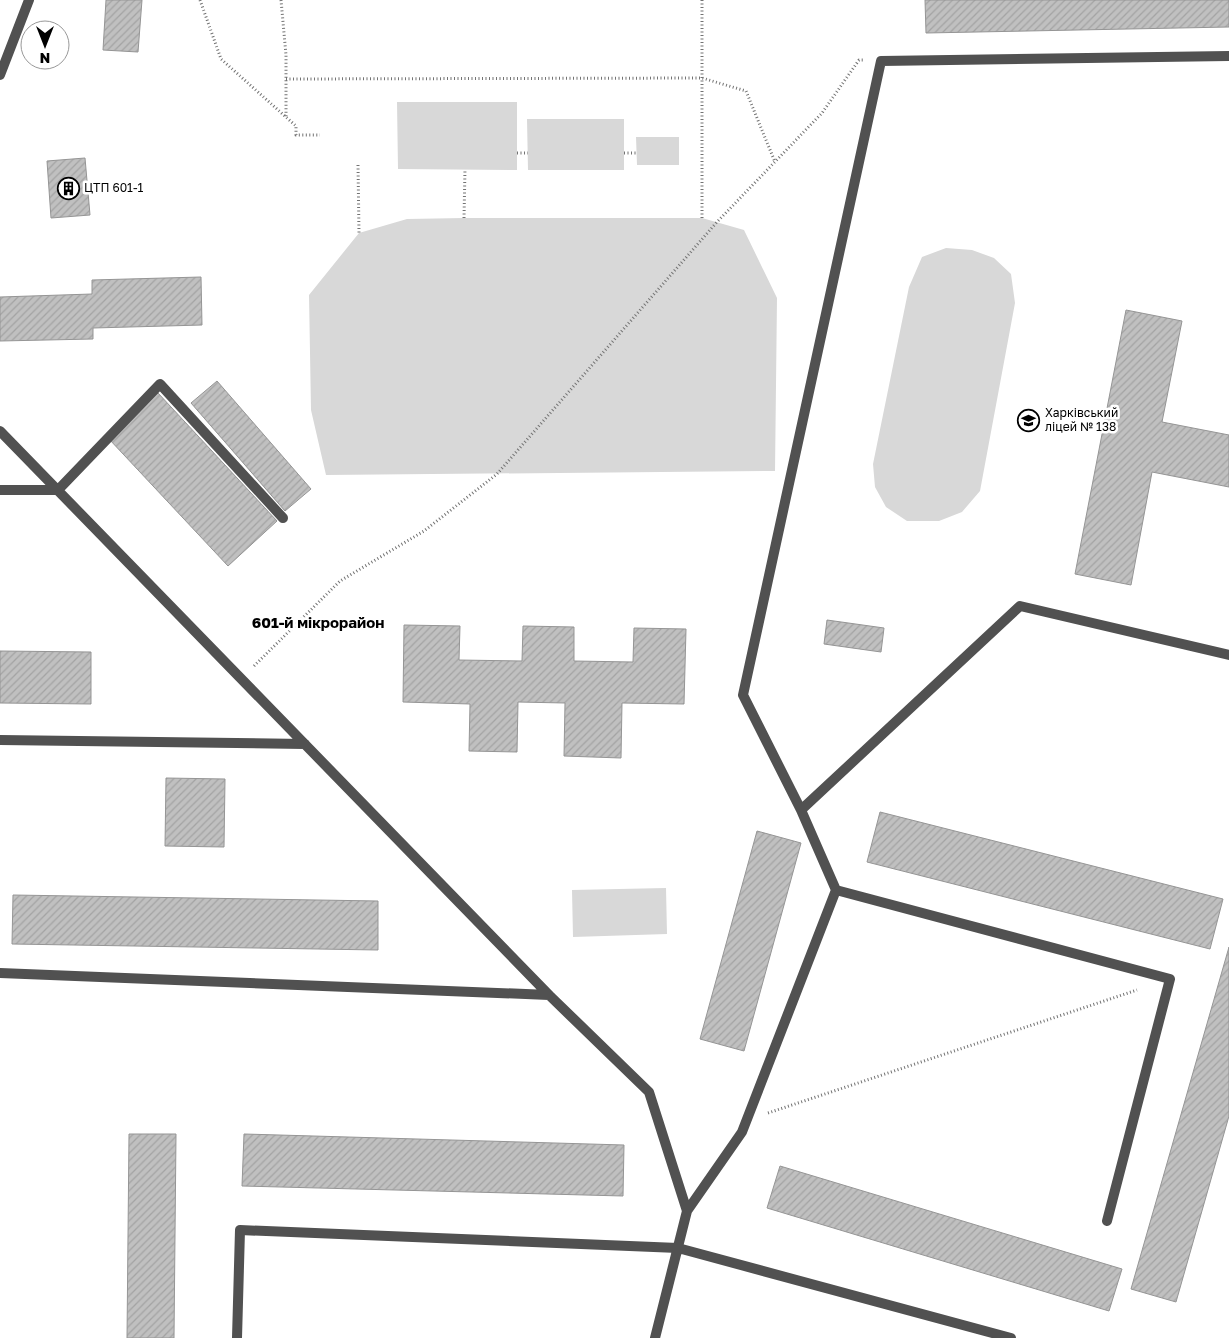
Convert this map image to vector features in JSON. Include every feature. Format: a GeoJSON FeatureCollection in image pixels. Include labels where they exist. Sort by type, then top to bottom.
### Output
{"type":"FeatureCollection","features":[{"type":"Feature","properties":{"kind":"lane"},"geometry":{"type":"LineString","coordinates":[[0,75],[29,0]]}},
{"type":"Feature","properties":{"kind":"lane"},"geometry":{"type":"LineString","coordinates":[[655,1338],[687,1211],[742,1132],[836,890],[801,810],[743,695],[881,61],[1229,56]]}},
{"type":"Feature","properties":{"kind":"lane"},"geometry":{"type":"LineString","coordinates":[[0,490],[58,490],[160,384],[283,518]]}},
{"type":"Feature","properties":{"kind":"lane"},"geometry":{"type":"LineString","coordinates":[[0,431],[549,995],[649,1092],[687,1211]]}},
{"type":"Feature","properties":{"kind":"lane"},"geometry":{"type":"LineString","coordinates":[[801,810],[1020,606],[1229,655]]}},
{"type":"Feature","properties":{"kind":"lane"},"geometry":{"type":"LineString","coordinates":[[0,740],[305,744]]}},
{"type":"Feature","properties":{"kind":"lane"},"geometry":{"type":"LineString","coordinates":[[836,890],[1170,979],[1107,1221]]}},
{"type":"Feature","properties":{"kind":"lane"},"geometry":{"type":"LineString","coordinates":[[0,973],[549,995]]}},
{"type":"Feature","properties":{"kind":"lane"},"geometry":{"type":"LineString","coordinates":[[237,1338],[240,1230],[678,1248],[1011,1338]]}},
{"type":"Feature","properties":{"kind":"path"},"geometry":{"type":"LineString","coordinates":[[200,0],[221,59],[296,126],[296,136],[320,136]]}},
{"type":"Feature","properties":{"kind":"path"},"geometry":{"type":"LineString","coordinates":[[282,0],[286,55],[286,117]]}},
{"type":"Feature","properties":{"kind":"path"},"geometry":{"type":"LineString","coordinates":[[702,0],[702,218]]}},
{"type":"Feature","properties":{"kind":"path"},"geometry":{"type":"LineString","coordinates":[[241,678],[340,581],[424,531],[497,474],[717,222],[822,113],[859,60],[881,61]]}},
{"type":"Feature","properties":{"kind":"path"},"geometry":{"type":"LineString","coordinates":[[286,79],[702,78],[746,91],[775,162]]}},
{"type":"Feature","properties":{"kind":"path"},"geometry":{"type":"LineString","coordinates":[[517,153],[528,153]]}},
{"type":"Feature","properties":{"kind":"path"},"geometry":{"type":"LineString","coordinates":[[624,153],[637,153]]}},
{"type":"Feature","properties":{"kind":"path"},"geometry":{"type":"LineString","coordinates":[[358,165],[359,233]]}},
{"type":"Feature","properties":{"kind":"path"},"geometry":{"type":"LineString","coordinates":[[464,218],[465,170]]}},
{"type":"Feature","properties":{"kind":"path"},"geometry":{"type":"LineString","coordinates":[[746,1120],[1170,979]]}},
{"type":"Feature","properties":{"kind":"shaded area"},"geometry":{"type":"Polygon","coordinates":[[[397,102],[517,102],[517,170],[398,169],[397,102]]]}},
{"type":"Feature","properties":{"kind":"shaded area"},"geometry":{"type":"Polygon","coordinates":[[[527,119],[624,119],[624,170],[528,170],[527,119]]]}},
{"type":"Feature","properties":{"kind":"shaded area"},"geometry":{"type":"Polygon","coordinates":[[[636,137],[679,137],[679,165],[637,165],[636,137]]]}},
{"type":"Feature","properties":{"kind":"shaded area"},"geometry":{"type":"Polygon","coordinates":[[[702,218],[744,230],[777,298],[775,471],[326,475],[311,410],[309,295],[359,233],[407,219],[702,218]]]}},
{"type":"Feature","properties":{"kind":"shaded area"},"geometry":{"type":"Polygon","coordinates":[[[946,248],[972,250],[994,258],[1011,274],[1015,303],[980,491],[962,512],[939,521],[907,521],[886,507],[875,487],[873,464],[909,287],[922,257],[946,248]]]}},
{"type":"Feature","properties":{"kind":"shaded area"},"geometry":{"type":"Polygon","coordinates":[[[666,888],[667,934],[573,937],[572,890],[666,888]]]}},
{"type":"Feature","properties":{"kind":"building"},"geometry":{"type":"Polygon","coordinates":[[[106,0],[142,0],[138,52],[103,50],[106,0]]]}},
{"type":"Feature","properties":{"kind":"building"},"geometry":{"type":"Polygon","coordinates":[[[925,0],[1229,0],[1229,27],[926,33],[925,0]]]}},
{"type":"Feature","properties":{"kind":"building","name":"ЦТП 601-1"},"geometry":{"type":"Polygon","coordinates":[[[85,158],[90,215],[51,218],[47,161],[85,158]]]}},
{"type":"Feature","properties":{"kind":"building"},"geometry":{"type":"Polygon","coordinates":[[[201,277],[202,325],[93,328],[93,339],[0,341],[0,297],[92,294],[92,280],[201,277]]]}},
{"type":"Feature","properties":{"kind":"building"},"geometry":{"type":"Polygon","coordinates":[[[1126,310],[1182,321],[1162,422],[1229,435],[1229,487],[1152,472],[1131,585],[1075,574],[1126,310]]]}},
{"type":"Feature","properties":{"kind":"building"},"geometry":{"type":"Polygon","coordinates":[[[217,381],[311,489],[285,511],[191,403],[217,381]]]}},
{"type":"Feature","properties":{"kind":"building"},"geometry":{"type":"Polygon","coordinates":[[[158,393],[277,521],[228,566],[109,439],[158,393]]]}},
{"type":"Feature","properties":{"kind":"building"},"geometry":{"type":"Polygon","coordinates":[[[827,620],[884,628],[881,652],[824,644],[827,620]]]}},
{"type":"Feature","properties":{"kind":"building"},"geometry":{"type":"Polygon","coordinates":[[[404,625],[460,626],[459,660],[522,661],[523,626],[574,627],[574,661],[633,662],[634,628],[686,629],[684,704],[622,703],[621,758],[564,756],[565,703],[518,702],[517,752],[469,751],[470,704],[403,702],[404,625]]]}},
{"type":"Feature","properties":{"kind":"building"},"geometry":{"type":"Polygon","coordinates":[[[0,651],[91,652],[91,704],[0,703],[0,651]]]}},
{"type":"Feature","properties":{"kind":"building"},"geometry":{"type":"Polygon","coordinates":[[[166,778],[225,779],[224,847],[165,846],[166,778]]]}},
{"type":"Feature","properties":{"kind":"building"},"geometry":{"type":"Polygon","coordinates":[[[880,812],[1223,899],[1210,949],[867,862],[880,812]]]}},
{"type":"Feature","properties":{"kind":"building"},"geometry":{"type":"Polygon","coordinates":[[[757,831],[801,843],[744,1051],[700,1039],[757,831]]]}},
{"type":"Feature","properties":{"kind":"building"},"geometry":{"type":"Polygon","coordinates":[[[13,895],[378,901],[378,950],[12,944],[13,895]]]}},
{"type":"Feature","properties":{"kind":"building"},"geometry":{"type":"Polygon","coordinates":[[[1229,947],[1229,1116],[1176,1302],[1131,1289],[1229,947]]]}},
{"type":"Feature","properties":{"kind":"building"},"geometry":{"type":"Polygon","coordinates":[[[129,1134],[176,1134],[174,1338],[127,1338],[129,1134]]]}},
{"type":"Feature","properties":{"kind":"building"},"geometry":{"type":"Polygon","coordinates":[[[244,1134],[624,1145],[623,1196],[242,1186],[244,1134]]]}},
{"type":"Feature","properties":{"kind":"building"},"geometry":{"type":"Polygon","coordinates":[[[780,1166],[1122,1269],[1109,1311],[767,1208],[780,1166]]]}},
{"type":"Feature","properties":{"kind":"place","name":"ЦТП 601-1"},"geometry":{"type":"Point","coordinates":[68,188]}},
{"type":"Feature","properties":{"kind":"place","name":"Харківський ліцей № 138"},"geometry":{"type":"Point","coordinates":[1029,420]}},
{"type":"Feature","properties":{"kind":"district","name":"601-й мікрорайон"},"geometry":{"type":"Point","coordinates":[318,623]}}]}
